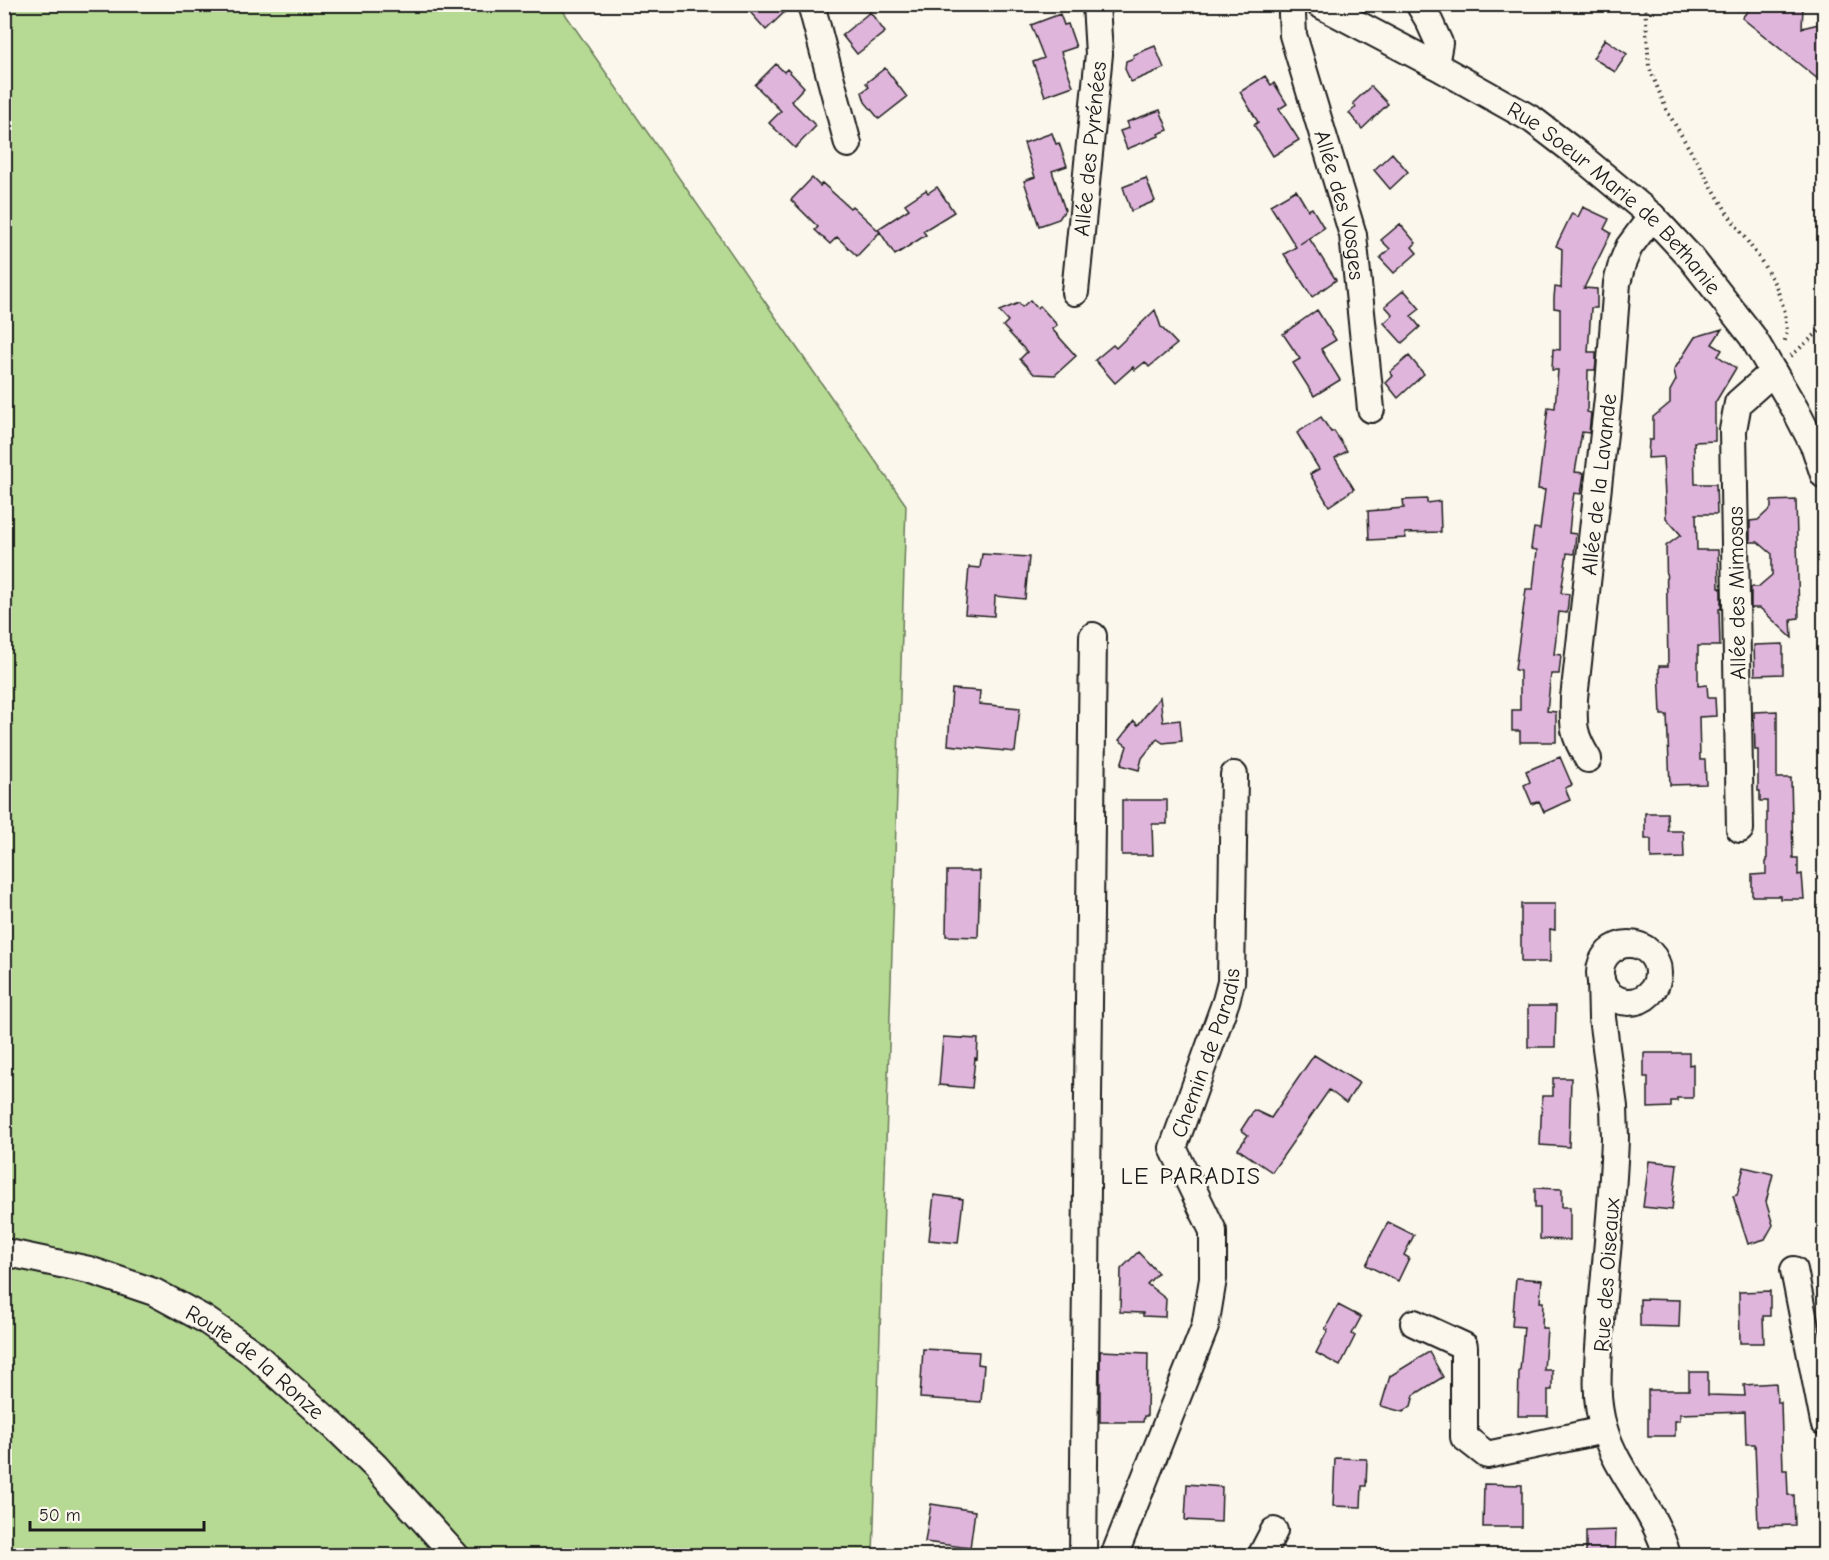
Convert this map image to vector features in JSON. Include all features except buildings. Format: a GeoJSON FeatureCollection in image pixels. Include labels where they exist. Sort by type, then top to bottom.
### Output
{"type":"FeatureCollection","features":[{"type":"Feature","properties":{"kind":"street"},"geometry":{"type":"LineString","coordinates":[[811,4],[848,144]]}},
{"type":"Feature","properties":{"kind":"street","name":"Allée des Pyrénées"},"geometry":{"type":"LineString","coordinates":[[1075,292],[1099,54],[1096,4]]}},
{"type":"Feature","properties":{"kind":"street","name":"Allée des Vosges"},"geometry":{"type":"LineString","coordinates":[[1294,4],[1293,35],[1353,235],[1371,409]]}},
{"type":"Feature","properties":{"kind":"street","name":"Rue Soeur Marie de Bethanie"},"geometry":{"type":"LineString","coordinates":[[1319,4],[1533,120],[1652,216],[1690,258],[1752,336],[1795,409],[1810,438],[1824,475]]}},
{"type":"Feature","properties":{"kind":"street"},"geometry":{"type":"LineString","coordinates":[[1419,4],[1439,43],[1435,65]]}},
{"type":"Feature","properties":{"kind":"street","name":"Allée de la Lavande"},"geometry":{"type":"LineString","coordinates":[[1587,759],[1578,743],[1573,726],[1574,698],[1608,398],[1617,283],[1629,247],[1652,216]]}},
{"type":"Feature","properties":{"kind":"street","name":"Allée des Mimosas"},"geometry":{"type":"LineString","coordinates":[[1740,829],[1732,430],[1738,404],[1773,372]]}},
{"type":"Feature","properties":{"kind":"street"},"geometry":{"type":"LineString","coordinates":[[1083,1556],[1093,636]]}},
{"type":"Feature","properties":{"kind":"street","name":"Chemin de Paradis"},"geometry":{"type":"LineString","coordinates":[[1114,1556],[1205,1327],[1213,1279],[1213,1231],[1173,1148],[1231,982],[1234,775]]}},
{"type":"Feature","properties":{"kind":"street","name":"Rue des Oiseaux"},"geometry":{"type":"LineString","coordinates":[[1601,979],[1602,1018],[1616,1138],[1599,1357],[1598,1401],[1604,1430],[1616,1456],[1663,1538],[1667,1556]]}},
{"type":"Feature","properties":{"kind":"street","name":"Route de la Ronze"},"geometry":{"type":"LineString","coordinates":[[4,1252],[88,1270],[154,1292],[204,1319],[252,1352],[336,1428],[375,1466],[456,1556]]}},
{"type":"Feature","properties":{"kind":"street"},"geometry":{"type":"LineString","coordinates":[[1794,1270],[1824,1422]]}},
{"type":"Feature","properties":{"kind":"street"},"geometry":{"type":"LineString","coordinates":[[1414,1323],[1464,1346],[1464,1437],[1486,1455],[1604,1430]]}},
{"type":"Feature","properties":{"kind":"street"},"geometry":{"type":"LineString","coordinates":[[1261,1556],[1274,1531]]}},
{"type":"Feature","properties":{"kind":"path"},"geometry":{"type":"LineString","coordinates":[[1645,4],[1649,67],[1667,111],[1728,214],[1776,286],[1785,312],[1787,332],[1782,355],[1773,372]]}},
{"type":"Feature","properties":{"kind":"path"},"geometry":{"type":"LineString","coordinates":[[1773,372],[1824,327]]}},
{"type":"Feature","properties":{"kind":"green space"},"geometry":{"type":"Polygon","coordinates":[[[5,5],[559,5],[906,505],[873,1555],[5,1556],[5,5]]]}},
{"type":"Feature","properties":{"kind":"district","name":"LE PARADIS"},"geometry":{"type":"Point","coordinates":[1191,1176]}}]}
